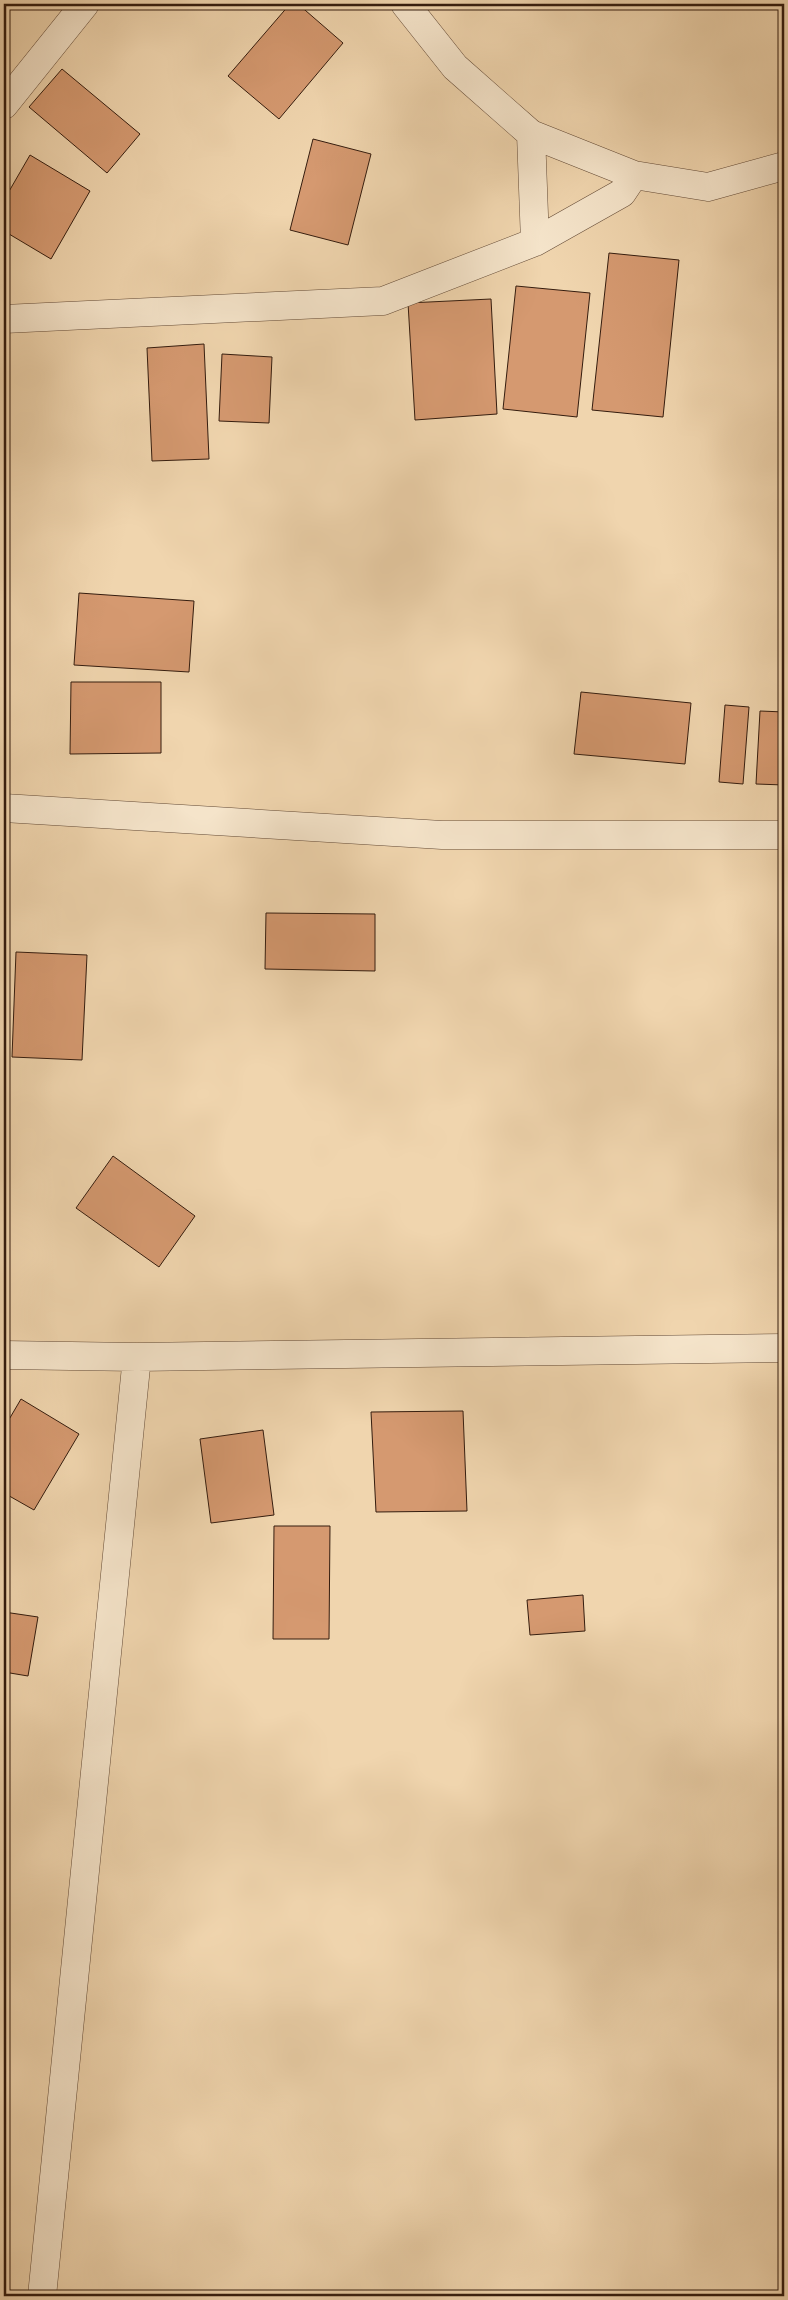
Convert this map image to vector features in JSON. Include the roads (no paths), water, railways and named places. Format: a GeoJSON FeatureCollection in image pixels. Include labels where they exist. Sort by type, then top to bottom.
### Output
{"type":"FeatureCollection","features":[{"type":"Feature","properties":{"kind":"street"},"geometry":{"type":"LineString","coordinates":[[4,105],[85,4]]}},
{"type":"Feature","properties":{"kind":"street"},"geometry":{"type":"LineString","coordinates":[[404,4],[455,67],[530,134],[634,175],[708,187],[784,166]]}},
{"type":"Feature","properties":{"kind":"street"},"geometry":{"type":"LineString","coordinates":[[530,134],[535,242]]}},
{"type":"Feature","properties":{"kind":"street"},"geometry":{"type":"LineString","coordinates":[[4,320],[383,301],[535,242],[622,193],[634,175]]}},
{"type":"Feature","properties":{"kind":"street"},"geometry":{"type":"LineString","coordinates":[[4,808],[442,835],[784,835]]}},
{"type":"Feature","properties":{"kind":"street"},"geometry":{"type":"LineString","coordinates":[[4,1354],[137,1358],[784,1348]]}},
{"type":"Feature","properties":{"kind":"street"},"geometry":{"type":"LineString","coordinates":[[42,2296],[137,1358]]}}]}
